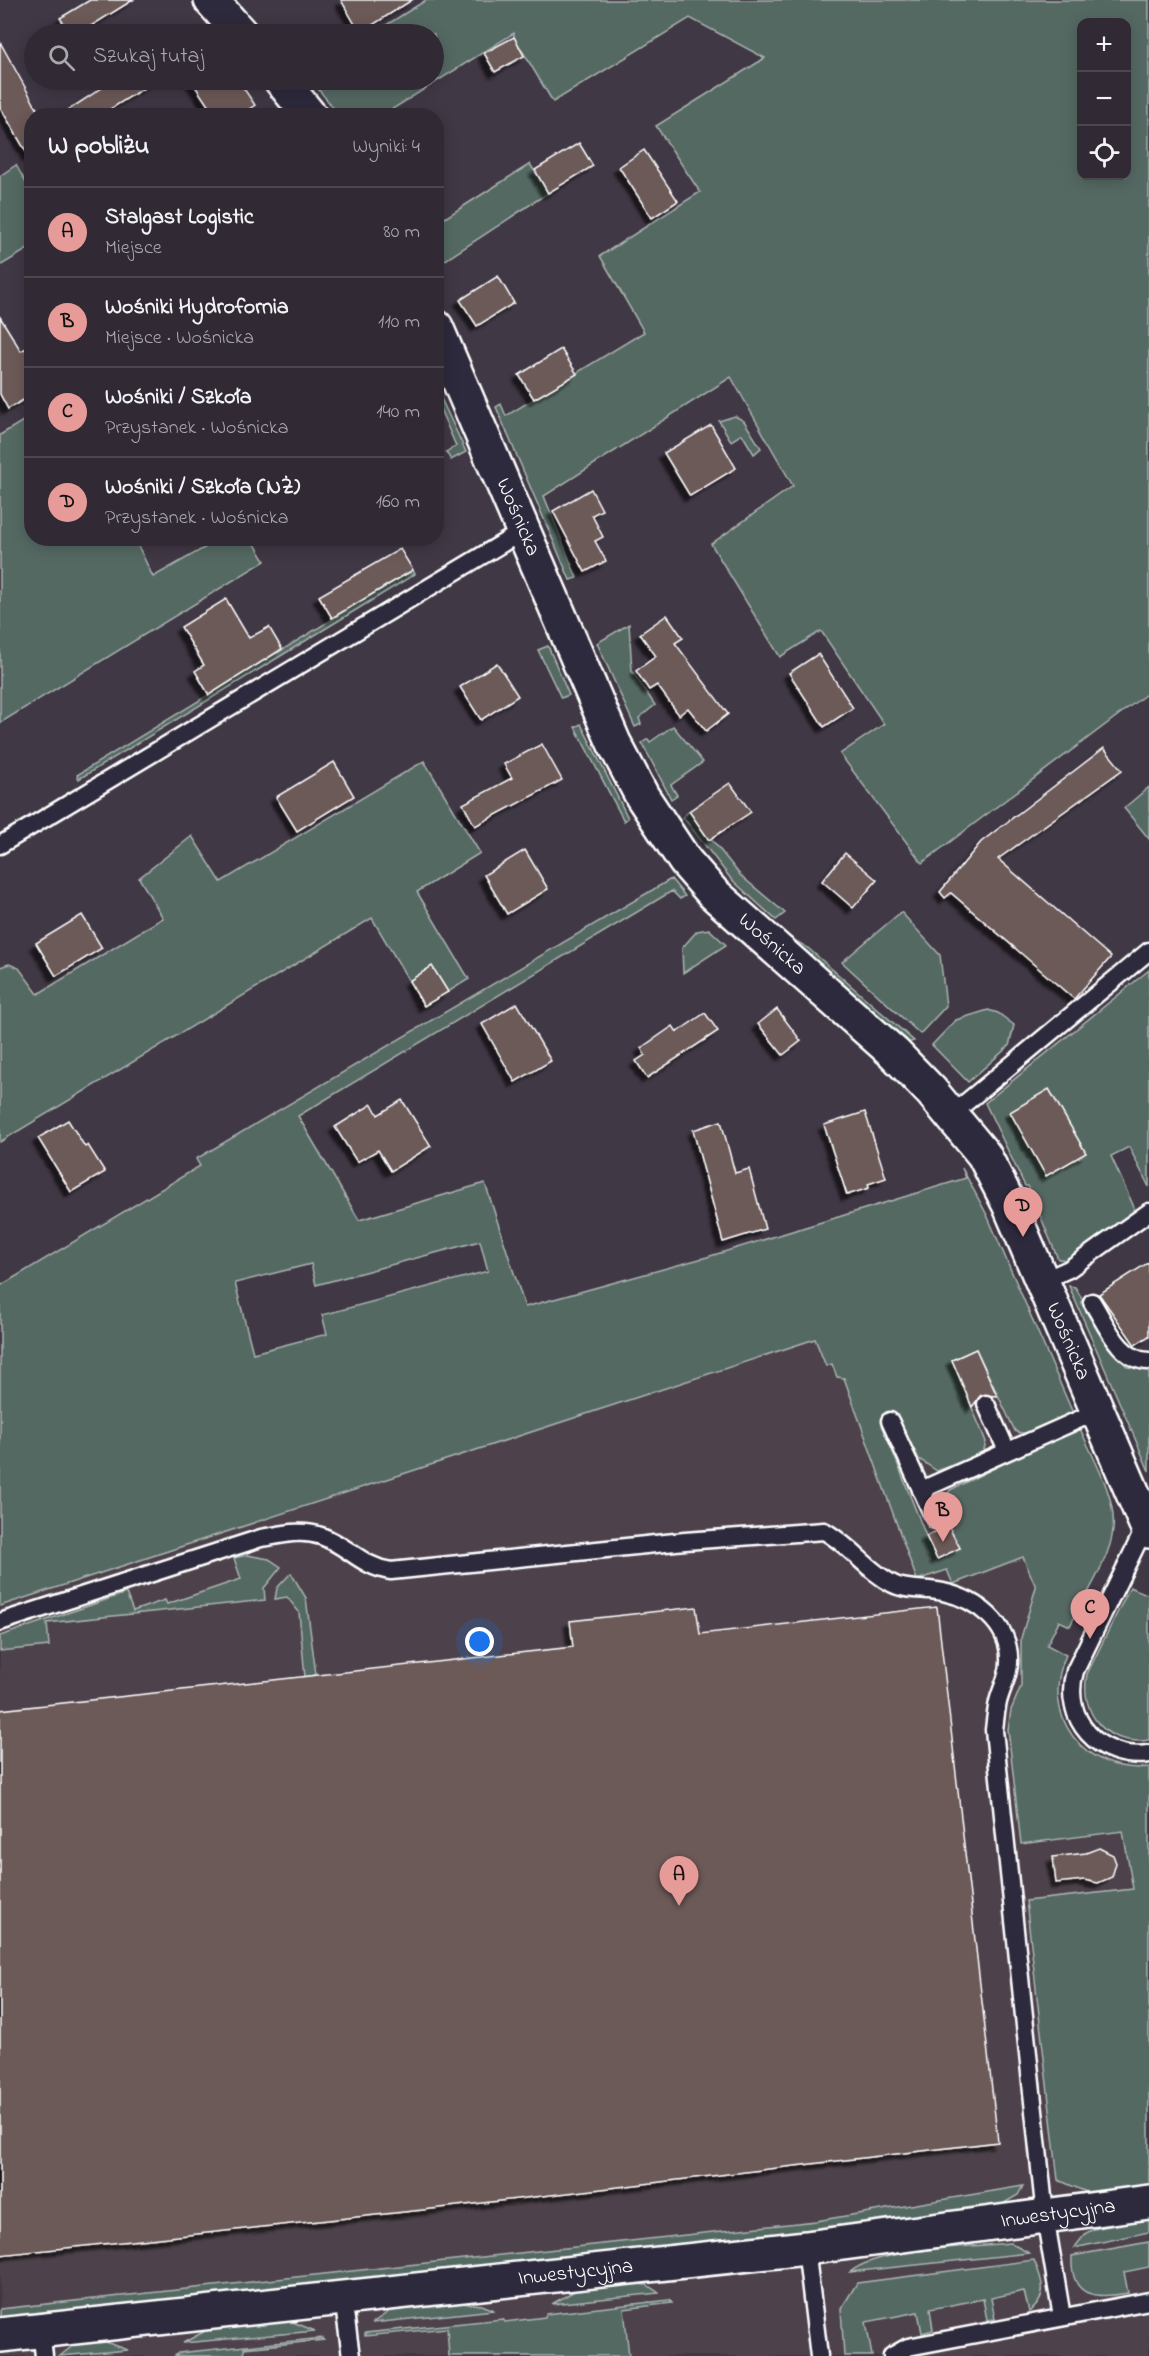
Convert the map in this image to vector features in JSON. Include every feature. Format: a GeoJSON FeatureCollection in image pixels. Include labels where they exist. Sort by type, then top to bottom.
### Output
{"type":"FeatureCollection","features":[{"type":"Feature","properties":{"kind":"street"},"geometry":{"type":"LineString","coordinates":[[211,0],[232,24]]}},
{"type":"Feature","properties":{"kind":"street"},"geometry":{"type":"LineString","coordinates":[[289,90],[304,108]]}},
{"type":"Feature","properties":{"kind":"street","name":"Wośnicka"},"geometry":{"type":"LineString","coordinates":[[444,346],[614,743],[642,796],[685,861],[712,893],[894,1053],[952,1114],[984,1155],[1042,1281],[1148,1528]]}},
{"type":"Feature","properties":{"kind":"street","name":"Inwestycyjna"},"geometry":{"type":"LineString","coordinates":[[0,2335],[43,2343],[343,2298],[806,2248],[1149,2202]]}},
{"type":"Feature","properties":{"kind":"lane"},"geometry":{"type":"LineString","coordinates":[[0,845],[523,531]]}},
{"type":"Feature","properties":{"kind":"lane"},"geometry":{"type":"LineString","coordinates":[[952,1114],[1149,951]]}},
{"type":"Feature","properties":{"kind":"lane"},"geometry":{"type":"LineString","coordinates":[[1042,1281],[1069,1269],[1149,1212]]}},
{"type":"Feature","properties":{"kind":"lane"},"geometry":{"type":"LineString","coordinates":[[1092,1302],[1125,1353],[1140,1361],[1149,1361]]}},
{"type":"Feature","properties":{"kind":"lane"},"geometry":{"type":"LineString","coordinates":[[986,1404],[1007,1451]]}},
{"type":"Feature","properties":{"kind":"lane"},"geometry":{"type":"LineString","coordinates":[[921,1490],[1098,1411]]}},
{"type":"Feature","properties":{"kind":"lane"},"geometry":{"type":"LineString","coordinates":[[890,1421],[934,1520]]}},
{"type":"Feature","properties":{"kind":"lane"},"geometry":{"type":"LineString","coordinates":[[1148,1528],[1075,1671],[1071,1686],[1072,1708],[1084,1728],[1099,1743],[1116,1753],[1149,1754]]}},
{"type":"Feature","properties":{"kind":"lane"},"geometry":{"type":"LineString","coordinates":[[0,1622],[261,1538],[304,1533],[322,1536],[376,1569],[391,1571],[685,1541],[824,1532],[842,1540],[894,1585],[942,1591],[974,1603],[988,1613],[999,1626],[1007,1642],[1009,1663],[998,1702],[994,1730],[1045,2216],[1062,2317]]}},
{"type":"Feature","properties":{"kind":"lane"},"geometry":{"type":"LineString","coordinates":[[806,2248],[819,2356]]}},
{"type":"Feature","properties":{"kind":"lane"},"geometry":{"type":"LineString","coordinates":[[343,2298],[351,2356]]}},
{"type":"Feature","properties":{"kind":"lane"},"geometry":{"type":"LineString","coordinates":[[892,2356],[908,2347],[1149,2301]]}},
{"type":"Feature","properties":{"kind":"shaded area"},"geometry":{"type":"Polygon","coordinates":[[[938,1210],[1067,1415],[1107,1511],[1029,1677],[1075,1804],[1149,1789],[1149,2356],[0,2356],[0,1467],[610,1282],[938,1210]]]}},
{"type":"Feature","properties":{"kind":"green space"},"geometry":{"type":"Polygon","coordinates":[[[426,0],[1149,0],[1149,692],[922,863],[840,754],[884,724],[821,631],[780,657],[711,544],[793,486],[731,377],[544,496],[577,578],[570,580],[496,407],[501,404],[506,416],[644,332],[600,256],[700,192],[656,126],[765,58],[690,18],[553,102],[514,37],[514,33],[444,77],[444,24],[388,24],[426,0]]]}},
{"type":"Feature","properties":{"kind":"green space"},"geometry":{"type":"Polygon","coordinates":[[[319,90],[423,90],[394,108],[333,108],[319,90]]]}},
{"type":"Feature","properties":{"kind":"green space"},"geometry":{"type":"Polygon","coordinates":[[[530,164],[548,193],[444,261],[444,219],[530,164]]]}},
{"type":"Feature","properties":{"kind":"green space"},"geometry":{"type":"Polygon","coordinates":[[[16,165],[24,179],[24,251],[0,266],[0,176],[16,165]]]}},
{"type":"Feature","properties":{"kind":"green space"},"geometry":{"type":"Polygon","coordinates":[[[444,405],[466,452],[451,460],[446,452],[456,446],[444,418],[444,405]]]}},
{"type":"Feature","properties":{"kind":"green space"},"geometry":{"type":"Polygon","coordinates":[[[735,416],[744,421],[761,448],[754,454],[742,434],[731,441],[719,421],[735,416]]]}},
{"type":"Feature","properties":{"kind":"green space"},"geometry":{"type":"Polygon","coordinates":[[[24,420],[24,546],[138,546],[153,577],[208,546],[256,546],[265,561],[0,723],[0,435],[24,420]]]}},
{"type":"Feature","properties":{"kind":"green space"},"geometry":{"type":"Polygon","coordinates":[[[413,570],[415,574],[79,779],[77,775],[413,570]]]}},
{"type":"Feature","properties":{"kind":"green space"},"geometry":{"type":"Polygon","coordinates":[[[629,624],[632,671],[655,705],[639,718],[641,724],[635,727],[597,643],[629,624]]]}},
{"type":"Feature","properties":{"kind":"green space"},"geometry":{"type":"Polygon","coordinates":[[[548,646],[569,695],[561,698],[538,650],[548,646]]]}},
{"type":"Feature","properties":{"kind":"green space"},"geometry":{"type":"Polygon","coordinates":[[[581,724],[628,818],[624,821],[575,727],[581,724]]]}},
{"type":"Feature","properties":{"kind":"green space"},"geometry":{"type":"Polygon","coordinates":[[[673,726],[703,762],[671,785],[677,795],[671,799],[642,743],[648,739],[650,742],[673,726]]]}},
{"type":"Feature","properties":{"kind":"green space"},"geometry":{"type":"Polygon","coordinates":[[[424,761],[480,853],[417,892],[469,979],[448,992],[432,967],[409,981],[372,918],[0,1142],[0,967],[9,964],[19,968],[38,994],[163,918],[139,878],[192,836],[221,882],[424,761]]]}},
{"type":"Feature","properties":{"kind":"green space"},"geometry":{"type":"Polygon","coordinates":[[[1149,787],[1149,839],[1124,808],[1149,787]]]}},
{"type":"Feature","properties":{"kind":"green space"},"geometry":{"type":"Polygon","coordinates":[[[689,811],[740,875],[785,913],[776,920],[731,879],[683,817],[689,811]]]}},
{"type":"Feature","properties":{"kind":"green space"},"geometry":{"type":"Polygon","coordinates":[[[671,879],[685,896],[680,899],[672,891],[298,1116],[359,1220],[485,1183],[525,1307],[707,1257],[966,1178],[962,1168],[987,1215],[1073,1413],[1036,1431],[1021,1433],[1015,1431],[976,1349],[952,1360],[986,1442],[983,1453],[937,1471],[919,1459],[896,1415],[881,1422],[926,1536],[960,1548],[949,1527],[945,1513],[950,1490],[1079,1426],[1107,1490],[1113,1517],[1113,1530],[1107,1554],[1070,1626],[1059,1621],[1047,1645],[1066,1655],[1059,1677],[1058,1699],[1063,1719],[1073,1736],[1087,1751],[1105,1761],[1126,1767],[1149,1767],[1149,2187],[1091,2194],[1058,2180],[1026,1901],[1133,1889],[1123,1831],[1021,1844],[1008,1729],[1011,1710],[1021,1686],[1021,1638],[1036,1587],[1023,1557],[953,1584],[947,1570],[917,1580],[844,1378],[837,1377],[832,1364],[826,1366],[815,1339],[0,1606],[0,1286],[200,1166],[196,1159],[671,879]],[[480,1241],[316,1285],[311,1264],[235,1283],[253,1353],[327,1334],[322,1315],[488,1271],[480,1241]]]}},
{"type":"Feature","properties":{"kind":"green space"},"geometry":{"type":"Polygon","coordinates":[[[901,912],[940,955],[946,1006],[920,1034],[842,962],[901,912]]]}},
{"type":"Feature","properties":{"kind":"green space"},"geometry":{"type":"Polygon","coordinates":[[[709,929],[726,945],[683,973],[682,948],[697,931],[709,929]]]}},
{"type":"Feature","properties":{"kind":"green space"},"geometry":{"type":"Polygon","coordinates":[[[786,935],[808,948],[914,1041],[904,1044],[782,937],[786,935]]]}},
{"type":"Feature","properties":{"kind":"green space"},"geometry":{"type":"Polygon","coordinates":[[[1149,970],[1149,1187],[1129,1147],[1111,1156],[1134,1207],[1132,1215],[1070,1260],[1058,1259],[1028,1186],[1025,1186],[985,1103],[1149,970]]]}},
{"type":"Feature","properties":{"kind":"green space"},"geometry":{"type":"Polygon","coordinates":[[[988,1010],[998,1013],[1014,1025],[1009,1046],[968,1082],[932,1045],[956,1020],[988,1010]]]}},
{"type":"Feature","properties":{"kind":"green space"},"geometry":{"type":"Polygon","coordinates":[[[1069,1286],[1075,1287],[1117,1356],[1128,1367],[1149,1370],[1149,1471],[1069,1286]]]}},
{"type":"Feature","properties":{"kind":"green space"},"geometry":{"type":"Polygon","coordinates":[[[247,1555],[269,1559],[281,1567],[264,1588],[265,1600],[47,1623],[49,1646],[0,1651],[0,1636],[126,1593],[133,1611],[165,1600],[167,1604],[241,1579],[234,1558],[247,1555]]]}},
{"type":"Feature","properties":{"kind":"green space"},"geometry":{"type":"Polygon","coordinates":[[[291,1573],[306,1598],[316,1675],[305,1677],[299,1612],[287,1597],[275,1599],[277,1588],[291,1573]]]}},
{"type":"Feature","properties":{"kind":"green space"},"geometry":{"type":"Polygon","coordinates":[[[1130,1587],[1149,1595],[1149,1740],[1134,1741],[1109,1733],[1099,1725],[1087,1702],[1087,1674],[1130,1587]]]}},
{"type":"Feature","properties":{"kind":"green space"},"geometry":{"type":"Polygon","coordinates":[[[1023,2186],[1018,2195],[987,2213],[0,2321],[0,2309],[816,2221],[1023,2186]]]}},
{"type":"Feature","properties":{"kind":"green space"},"geometry":{"type":"Polygon","coordinates":[[[1149,2218],[1149,2232],[1074,2248],[1086,2233],[1094,2229],[1149,2218]]]}},
{"type":"Feature","properties":{"kind":"green space"},"geometry":{"type":"Polygon","coordinates":[[[1149,2242],[1149,2267],[1124,2272],[1128,2293],[1095,2295],[1080,2288],[1075,2280],[1072,2256],[1149,2242]]]}},
{"type":"Feature","properties":{"kind":"green space"},"geometry":{"type":"Polygon","coordinates":[[[1010,2243],[1029,2253],[850,2272],[864,2264],[903,2253],[1010,2243]]]}},
{"type":"Feature","properties":{"kind":"green space"},"geometry":{"type":"Polygon","coordinates":[[[1034,2260],[1042,2282],[1042,2295],[1029,2312],[1024,2291],[991,2298],[995,2319],[987,2320],[983,2299],[930,2309],[933,2330],[922,2333],[918,2312],[866,2322],[872,2356],[844,2356],[841,2309],[857,2283],[1034,2260]]]}},
{"type":"Feature","properties":{"kind":"green space"},"geometry":{"type":"Polygon","coordinates":[[[647,2285],[659,2293],[552,2304],[576,2290],[647,2285]]]}},
{"type":"Feature","properties":{"kind":"green space"},"geometry":{"type":"Polygon","coordinates":[[[669,2300],[672,2303],[624,2309],[629,2356],[449,2356],[447,2328],[365,2336],[365,2333],[503,2319],[505,2322],[545,2317],[546,2314],[669,2300]]]}},
{"type":"Feature","properties":{"kind":"green space"},"geometry":{"type":"Polygon","coordinates":[[[460,2303],[482,2305],[494,2310],[372,2323],[390,2311],[460,2303]]]}},
{"type":"Feature","properties":{"kind":"green space"},"geometry":{"type":"Polygon","coordinates":[[[288,2320],[315,2331],[183,2343],[207,2330],[288,2320]]]}},
{"type":"Feature","properties":{"kind":"green space"},"geometry":{"type":"Polygon","coordinates":[[[323,2338],[324,2340],[244,2348],[244,2356],[175,2356],[178,2353],[323,2338]]]}},
{"type":"Feature","properties":{"kind":"green space"},"geometry":{"type":"Polygon","coordinates":[[[103,2341],[128,2350],[60,2356],[75,2344],[103,2341]]]}},
{"type":"Feature","properties":{"kind":"building"},"geometry":{"type":"Polygon","coordinates":[[[90,0],[133,0],[94,24],[64,24],[60,18],[90,0]]]}},
{"type":"Feature","properties":{"kind":"building"},"geometry":{"type":"Polygon","coordinates":[[[341,0],[412,0],[374,24],[355,24],[341,0]]]}},
{"type":"Feature","properties":{"kind":"building"},"geometry":{"type":"Polygon","coordinates":[[[514,37],[524,56],[495,72],[484,53],[514,37]]]}},
{"type":"Feature","properties":{"kind":"building"},"geometry":{"type":"Polygon","coordinates":[[[0,42],[24,85],[24,90],[27,90],[37,108],[24,108],[24,148],[0,107],[0,42]]]}},
{"type":"Feature","properties":{"kind":"building"},"geometry":{"type":"Polygon","coordinates":[[[99,90],[141,90],[112,108],[71,108],[99,90]]]}},
{"type":"Feature","properties":{"kind":"building"},"geometry":{"type":"Polygon","coordinates":[[[198,90],[245,90],[255,105],[251,108],[210,108],[198,90]]]}},
{"type":"Feature","properties":{"kind":"building"},"geometry":{"type":"Polygon","coordinates":[[[579,143],[593,166],[548,193],[535,170],[579,143]]]}},
{"type":"Feature","properties":{"kind":"building"},"geometry":{"type":"Polygon","coordinates":[[[644,150],[678,201],[652,218],[619,167],[644,150]]]}},
{"type":"Feature","properties":{"kind":"building"},"geometry":{"type":"Polygon","coordinates":[[[498,276],[514,303],[477,326],[460,300],[498,276]]]}},
{"type":"Feature","properties":{"kind":"building"},"geometry":{"type":"Polygon","coordinates":[[[0,317],[21,351],[24,349],[24,400],[8,409],[0,394],[0,317]]]}},
{"type":"Feature","properties":{"kind":"building"},"geometry":{"type":"Polygon","coordinates":[[[561,349],[577,374],[534,399],[519,375],[561,349]]]}},
{"type":"Feature","properties":{"kind":"building"},"geometry":{"type":"Polygon","coordinates":[[[711,425],[736,468],[690,496],[664,453],[711,425]]]}},
{"type":"Feature","properties":{"kind":"building"},"geometry":{"type":"Polygon","coordinates":[[[591,489],[602,510],[592,515],[603,537],[595,541],[606,561],[585,572],[553,511],[591,489]]]}},
{"type":"Feature","properties":{"kind":"building"},"geometry":{"type":"Polygon","coordinates":[[[400,549],[413,570],[332,618],[319,596],[400,549]]]}},
{"type":"Feature","properties":{"kind":"building"},"geometry":{"type":"Polygon","coordinates":[[[226,599],[249,638],[269,627],[282,649],[209,695],[195,671],[204,665],[181,627],[226,599]]]}},
{"type":"Feature","properties":{"kind":"building"},"geometry":{"type":"Polygon","coordinates":[[[667,615],[683,638],[675,643],[728,714],[706,731],[688,708],[679,715],[657,685],[649,690],[636,671],[656,656],[640,634],[667,615]]]}},
{"type":"Feature","properties":{"kind":"building"},"geometry":{"type":"Polygon","coordinates":[[[818,654],[853,708],[824,727],[789,673],[818,654]]]}},
{"type":"Feature","properties":{"kind":"building"},"geometry":{"type":"Polygon","coordinates":[[[497,663],[518,696],[481,720],[460,687],[497,663]]]}},
{"type":"Feature","properties":{"kind":"building"},"geometry":{"type":"Polygon","coordinates":[[[542,744],[562,780],[475,826],[463,804],[512,778],[504,764],[542,744]]]}},
{"type":"Feature","properties":{"kind":"building"},"geometry":{"type":"Polygon","coordinates":[[[1104,748],[1122,770],[998,859],[1111,957],[1074,999],[951,893],[945,898],[940,892],[981,842],[1104,748]]]}},
{"type":"Feature","properties":{"kind":"building"},"geometry":{"type":"Polygon","coordinates":[[[334,762],[354,796],[297,831],[276,797],[334,762]]]}},
{"type":"Feature","properties":{"kind":"building"},"geometry":{"type":"Polygon","coordinates":[[[730,783],[751,812],[709,840],[689,811],[730,783]]]}},
{"type":"Feature","properties":{"kind":"building"},"geometry":{"type":"Polygon","coordinates":[[[525,850],[548,889],[507,914],[484,875],[525,850]]]}},
{"type":"Feature","properties":{"kind":"building"},"geometry":{"type":"Polygon","coordinates":[[[845,853],[877,880],[853,908],[822,881],[845,853]]]}},
{"type":"Feature","properties":{"kind":"building"},"geometry":{"type":"Polygon","coordinates":[[[82,915],[102,948],[56,976],[36,943],[82,915]]]}},
{"type":"Feature","properties":{"kind":"building"},"geometry":{"type":"Polygon","coordinates":[[[432,966],[448,992],[424,1006],[409,981],[432,966]]]}},
{"type":"Feature","properties":{"kind":"building"},"geometry":{"type":"Polygon","coordinates":[[[517,1003],[551,1061],[515,1082],[482,1024],[517,1003]]]}},
{"type":"Feature","properties":{"kind":"building"},"geometry":{"type":"Polygon","coordinates":[[[777,1009],[801,1041],[783,1055],[758,1024],[777,1009]]]}},
{"type":"Feature","properties":{"kind":"building"},"geometry":{"type":"Polygon","coordinates":[[[705,1013],[718,1031],[647,1078],[636,1061],[645,1055],[641,1048],[673,1026],[677,1032],[705,1013]]]}},
{"type":"Feature","properties":{"kind":"building"},"geometry":{"type":"Polygon","coordinates":[[[1049,1089],[1086,1153],[1046,1176],[1010,1112],[1049,1089]]]}},
{"type":"Feature","properties":{"kind":"building"},"geometry":{"type":"Polygon","coordinates":[[[402,1100],[431,1146],[391,1171],[378,1150],[357,1162],[335,1127],[372,1104],[378,1115],[402,1100]]]}},
{"type":"Feature","properties":{"kind":"building"},"geometry":{"type":"Polygon","coordinates":[[[865,1112],[886,1178],[868,1184],[869,1188],[847,1195],[824,1125],[865,1112]]]}},
{"type":"Feature","properties":{"kind":"building"},"geometry":{"type":"Polygon","coordinates":[[[68,1120],[85,1147],[88,1145],[105,1172],[71,1192],[38,1138],[68,1120]]]}},
{"type":"Feature","properties":{"kind":"building"},"geometry":{"type":"Polygon","coordinates":[[[721,1121],[735,1173],[749,1169],[765,1229],[723,1242],[693,1130],[721,1121]]]}},
{"type":"Feature","properties":{"kind":"building"},"geometry":{"type":"Polygon","coordinates":[[[1149,1262],[1149,1336],[1135,1345],[1099,1294],[1149,1262]]]}},
{"type":"Feature","properties":{"kind":"building"},"geometry":{"type":"Polygon","coordinates":[[[976,1349],[997,1396],[981,1395],[972,1407],[952,1360],[976,1349]]]}},
{"type":"Feature","properties":{"kind":"building"},"geometry":{"type":"Polygon","coordinates":[[[948,1526],[960,1548],[937,1559],[926,1536],[948,1526]]]}},
{"type":"Feature","properties":{"kind":"building"},"geometry":{"type":"Polygon","coordinates":[[[696,1607],[700,1634],[937,1607],[998,2142],[423,2210],[0,2255],[0,1710],[573,1647],[570,1621],[696,1607]]]}},
{"type":"Feature","properties":{"kind":"building"},"geometry":{"type":"Polygon","coordinates":[[[1099,1848],[1113,1855],[1116,1863],[1112,1877],[1098,1883],[1084,1880],[1056,1883],[1053,1857],[1086,1853],[1099,1848]]]}},
{"type":"Feature","properties":{"kind":"place","name":"Wośniki / Szkoła (NŻ)"},"geometry":{"type":"Point","coordinates":[1023,1237]}},
{"type":"Feature","properties":{"kind":"place","name":"Wośniki Hydrofornia"},"geometry":{"type":"Point","coordinates":[943,1542]}},
{"type":"Feature","properties":{"kind":"place","name":"Wośniki / Szkoła"},"geometry":{"type":"Point","coordinates":[1090,1639]}},
{"type":"Feature","properties":{"kind":"place","name":"Stalgast Logistic"},"geometry":{"type":"Point","coordinates":[679,1906]}}]}
